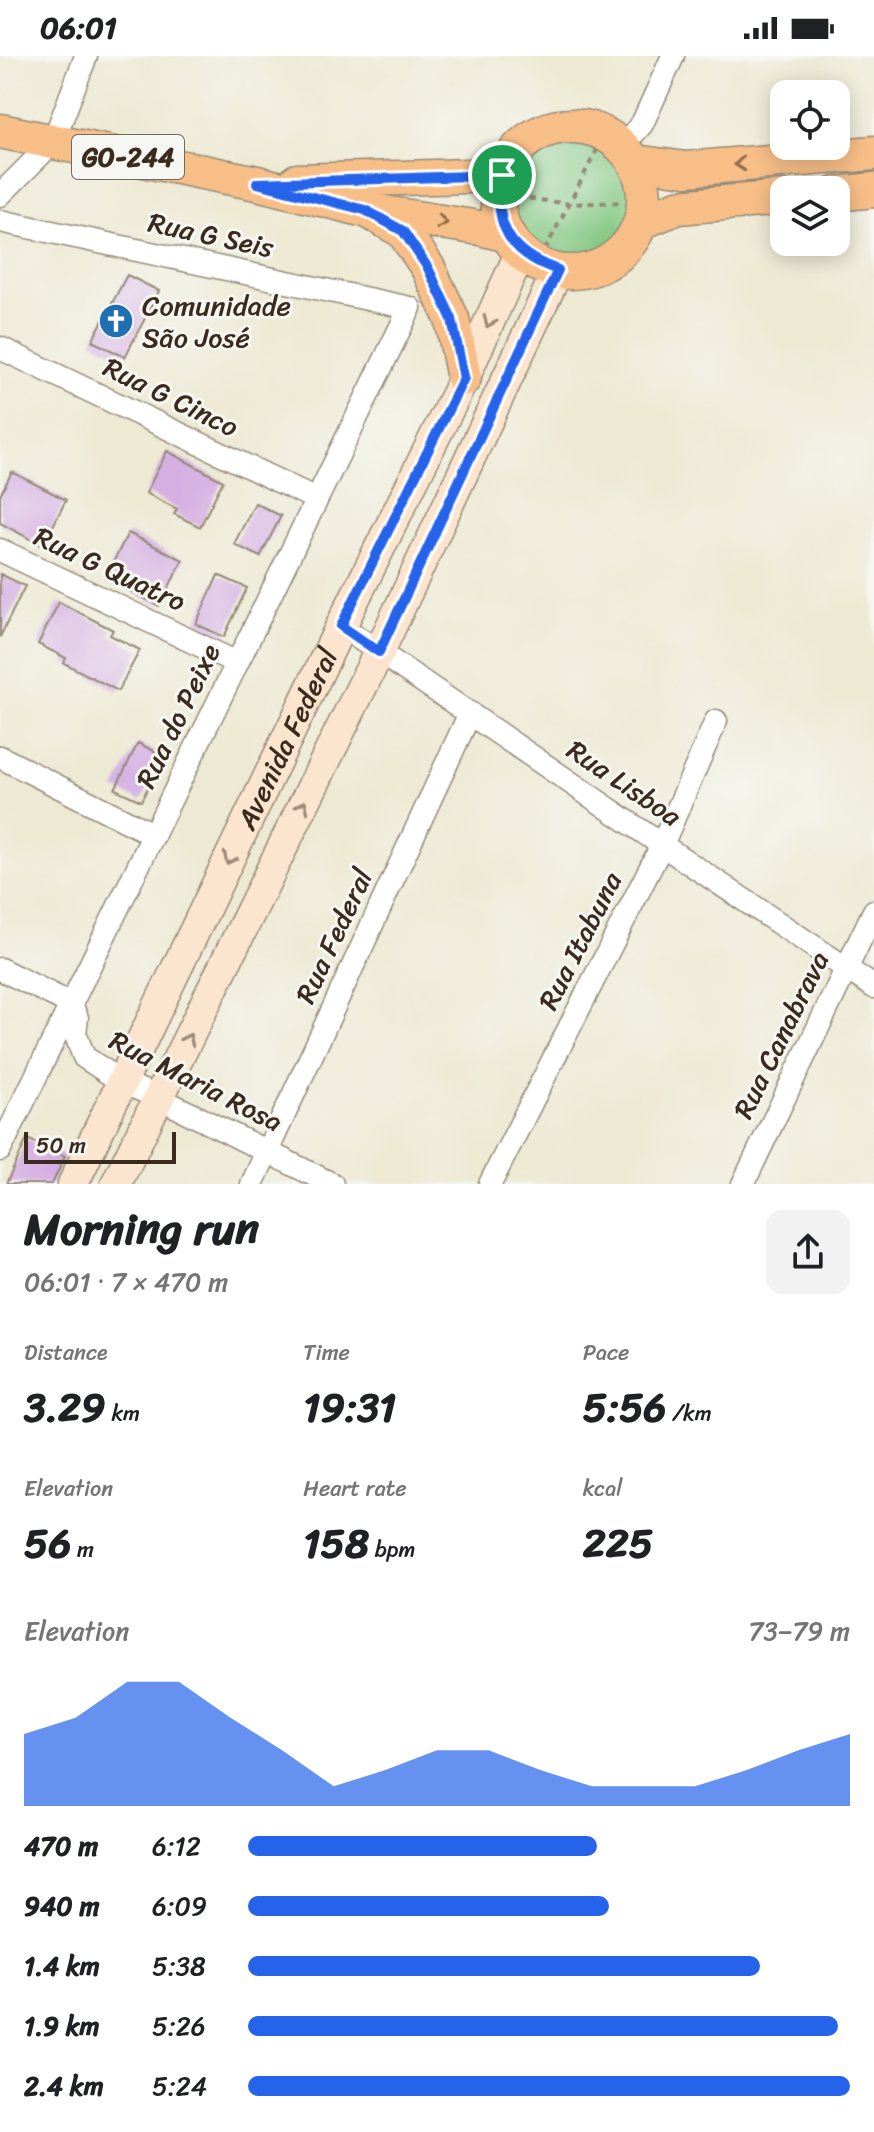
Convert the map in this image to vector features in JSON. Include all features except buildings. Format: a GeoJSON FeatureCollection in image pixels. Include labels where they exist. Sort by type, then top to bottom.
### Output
{"type":"FeatureCollection","features":[{"type":"Feature","properties":{"kind":"main road"},"geometry":{"type":"LineString","coordinates":[[532,253],[500,216],[498,195],[504,185],[511,157],[526,141],[544,131],[564,126],[585,127],[605,134],[643,181],[645,202],[638,212]]}},
{"type":"Feature","properties":{"kind":"main road","name":"GO-244"},"geometry":{"type":"LineString","coordinates":[[0,131],[257,183],[365,210],[480,228],[579,271],[599,266],[617,256],[631,241],[638,212]]}},
{"type":"Feature","properties":{"kind":"main road"},"geometry":{"type":"LineString","coordinates":[[619,150],[686,169],[874,153]]}},
{"type":"Feature","properties":{"kind":"main road","name":"GO-244"},"geometry":{"type":"LineString","coordinates":[[257,183],[504,185]]}},
{"type":"Feature","properties":{"kind":"main road"},"geometry":{"type":"LineString","coordinates":[[850,193],[874,190]]}},
{"type":"Feature","properties":{"kind":"main road"},"geometry":{"type":"LineString","coordinates":[[638,212],[770,199]]}},
{"type":"Feature","properties":{"kind":"main road"},"geometry":{"type":"LineString","coordinates":[[365,210],[403,231],[428,268],[452,319],[464,378]]}},
{"type":"Feature","properties":{"kind":"main road","name":"Avenida Federal"},"geometry":{"type":"LineString","coordinates":[[73,1184],[341,626],[464,378],[532,253]]}},
{"type":"Feature","properties":{"kind":"main road","name":"Avenida Federal"},"geometry":{"type":"LineString","coordinates":[[116,1184],[379,652],[532,253]]}},
{"type":"Feature","properties":{"kind":"street"},"geometry":{"type":"LineString","coordinates":[[0,195],[53,142],[86,56]]}},
{"type":"Feature","properties":{"kind":"street"},"geometry":{"type":"LineString","coordinates":[[619,150],[642,124],[673,56]]}},
{"type":"Feature","properties":{"kind":"street","name":"Rua G Seis"},"geometry":{"type":"LineString","coordinates":[[0,221],[410,308]]}},
{"type":"Feature","properties":{"kind":"street","name":"Rua do Peixe"},"geometry":{"type":"LineString","coordinates":[[0,1150],[410,308]]}},
{"type":"Feature","properties":{"kind":"street","name":"Rua G Cinco"},"geometry":{"type":"LineString","coordinates":[[0,348],[316,499]]}},
{"type":"Feature","properties":{"kind":"street","name":"Rua G Quatro"},"geometry":{"type":"LineString","coordinates":[[0,550],[237,663]]}},
{"type":"Feature","properties":{"kind":"street","name":"Rua Lisboa"},"geometry":{"type":"LineString","coordinates":[[341,626],[874,987]]}},
{"type":"Feature","properties":{"kind":"street","name":"Rua Federal"},"geometry":{"type":"LineString","coordinates":[[252,1184],[470,713]]}},
{"type":"Feature","properties":{"kind":"street","name":"Rua Itabuna"},"geometry":{"type":"LineString","coordinates":[[490,1184],[662,845],[716,721]]}},
{"type":"Feature","properties":{"kind":"street"},"geometry":{"type":"LineString","coordinates":[[0,757],[154,835]]}},
{"type":"Feature","properties":{"kind":"street","name":"Rua Canabrava"},"geometry":{"type":"LineString","coordinates":[[743,1184],[874,911]]}},
{"type":"Feature","properties":{"kind":"street"},"geometry":{"type":"LineString","coordinates":[[0,969],[71,1004]]}},
{"type":"Feature","properties":{"kind":"street","name":"Rua Maria Rosa"},"geometry":{"type":"LineString","coordinates":[[71,1004],[77,1018],[75,1033],[84,1057],[122,1082],[332,1184]]}},
{"type":"Feature","properties":{"kind":"path"},"geometry":{"type":"LineString","coordinates":[[532,253],[570,204],[619,150]]}},
{"type":"Feature","properties":{"kind":"path"},"geometry":{"type":"LineString","coordinates":[[504,185],[570,204],[638,212]]}},
{"type":"Feature","properties":{"kind":"green space"},"geometry":{"type":"Polygon","coordinates":[[[571,135],[595,140],[616,154],[630,175],[635,199],[630,223],[616,244],[595,258],[571,263],[547,258],[526,244],[512,223],[507,199],[512,175],[526,154],[547,140],[571,135]]]}},
{"type":"Feature","properties":{"kind":"place","name":"Comunidade São José"},"geometry":{"type":"Point","coordinates":[116,321]}},
{"type":"Feature","properties":{"kind":"route"},"geometry":{"type":"LineString","coordinates":[[502,175],[498,195],[500,216],[508,235],[521,251],[538,264],[558,270],[379,652],[341,626],[464,378],[452,319],[428,268],[403,231],[365,210],[257,183],[502,175]]}}]}
